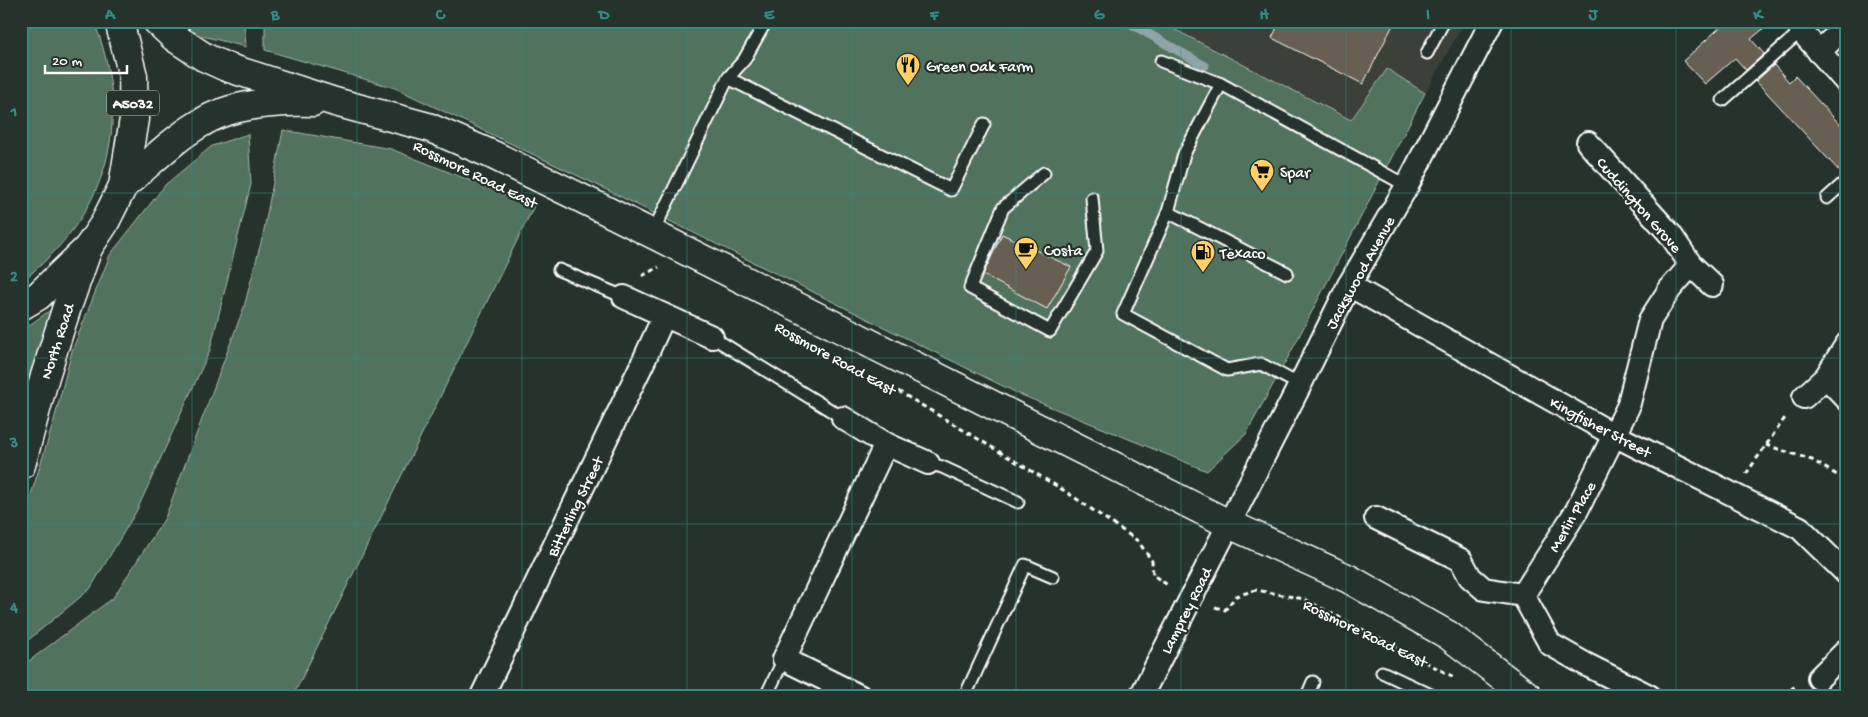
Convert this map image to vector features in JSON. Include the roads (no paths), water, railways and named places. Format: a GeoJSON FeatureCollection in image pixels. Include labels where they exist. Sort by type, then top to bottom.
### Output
{"type":"FeatureCollection","features":[{"type":"Feature","properties":{"kind":"main road","name":"A5032"},"geometry":{"type":"LineString","coordinates":[[21,306],[38,296],[88,248],[104,224],[123,186],[134,119],[133,76],[119,21]]}},
{"type":"Feature","properties":{"kind":"main road","name":"Rossmore Road East"},"geometry":{"type":"LineString","coordinates":[[157,21],[174,37],[204,58],[226,67],[302,96],[335,102],[436,131],[493,155],[1228,524],[1349,579],[1448,635],[1528,696]]}},
{"type":"Feature","properties":{"kind":"main road","name":"Rossmore Road East"},"geometry":{"type":"LineString","coordinates":[[123,186],[180,137],[202,122],[227,111],[302,96]]}},
{"type":"Feature","properties":{"kind":"main road","name":"North Road"},"geometry":{"type":"LineString","coordinates":[[21,465],[45,376],[88,248]]}},
{"type":"Feature","properties":{"kind":"street","name":"Jackswood Avenue"},"geometry":{"type":"LineString","coordinates":[[1228,524],[1349,285],[1408,186],[1492,21]]}},
{"type":"Feature","properties":{"kind":"street"},"geometry":{"type":"LineString","coordinates":[[1819,52],[1847,25]]}},
{"type":"Feature","properties":{"kind":"street"},"geometry":{"type":"LineString","coordinates":[[1801,31],[1847,83]]}},
{"type":"Feature","properties":{"kind":"street","name":"Cuddington Grove"},"geometry":{"type":"LineString","coordinates":[[1588,143],[1670,234],[1691,265],[1712,285]]}},
{"type":"Feature","properties":{"kind":"street","name":"Cuddington Grove"},"geometry":{"type":"LineString","coordinates":[[1614,435],[1628,406],[1650,320],[1670,289],[1691,265]]}},
{"type":"Feature","properties":{"kind":"street","name":"Kingfisher Street"},"geometry":{"type":"LineString","coordinates":[[1349,285],[1614,435],[1800,528],[1847,574]]}},
{"type":"Feature","properties":{"kind":"street"},"geometry":{"type":"LineString","coordinates":[[624,297],[712,337]]}},
{"type":"Feature","properties":{"kind":"street","name":"Bitterling Street"},"geometry":{"type":"LineString","coordinates":[[482,696],[664,316]]}},
{"type":"Feature","properties":{"kind":"street"},"geometry":{"type":"LineString","coordinates":[[1804,397],[1826,377],[1847,344]]}},
{"type":"Feature","properties":{"kind":"street"},"geometry":{"type":"LineString","coordinates":[[1826,377],[1847,399]]}},
{"type":"Feature","properties":{"kind":"street"},"geometry":{"type":"LineString","coordinates":[[843,418],[886,444],[928,463]]}},
{"type":"Feature","properties":{"kind":"street","name":"Merlin Place"},"geometry":{"type":"LineString","coordinates":[[1523,595],[1577,510],[1614,435]]}},
{"type":"Feature","properties":{"kind":"street"},"geometry":{"type":"LineString","coordinates":[[859,696],[784,659],[886,444]]}},
{"type":"Feature","properties":{"kind":"street"},"geometry":{"type":"LineString","coordinates":[[1376,518],[1462,560],[1470,577],[1484,588],[1523,595],[1550,644],[1649,696]]}},
{"type":"Feature","properties":{"kind":"street","name":"Lamprey Road"},"geometry":{"type":"LineString","coordinates":[[1141,696],[1228,524]]}},
{"type":"Feature","properties":{"kind":"street"},"geometry":{"type":"LineString","coordinates":[[1819,678],[1847,650]]}},
{"type":"Feature","properties":{"kind":"lane"},"geometry":{"type":"LineString","coordinates":[[652,234],[728,78],[748,54],[766,21]]}},
{"type":"Feature","properties":{"kind":"lane"},"geometry":{"type":"LineString","coordinates":[[1427,53],[1444,21]]}},
{"type":"Feature","properties":{"kind":"lane"},"geometry":{"type":"LineString","coordinates":[[1723,100],[1801,31]]}},
{"type":"Feature","properties":{"kind":"lane"},"geometry":{"type":"LineString","coordinates":[[1161,61],[1221,84],[1408,186]]}},
{"type":"Feature","properties":{"kind":"lane"},"geometry":{"type":"LineString","coordinates":[[728,78],[951,190],[984,124]]}},
{"type":"Feature","properties":{"kind":"lane"},"geometry":{"type":"LineString","coordinates":[[1221,84],[1184,154],[1168,212],[1123,314],[1227,370],[1261,364],[1300,385]]}},
{"type":"Feature","properties":{"kind":"lane"},"geometry":{"type":"LineString","coordinates":[[1044,173],[1003,208],[970,288],[1050,331],[1096,251],[1092,198]]}},
{"type":"Feature","properties":{"kind":"lane"},"geometry":{"type":"LineString","coordinates":[[1827,198],[1847,180]]}},
{"type":"Feature","properties":{"kind":"lane"},"geometry":{"type":"LineString","coordinates":[[1168,212],[1287,273]]}},
{"type":"Feature","properties":{"kind":"lane"},"geometry":{"type":"LineString","coordinates":[[559,270],[624,297]]}},
{"type":"Feature","properties":{"kind":"lane"},"geometry":{"type":"LineString","coordinates":[[712,337],[843,418]]}},
{"type":"Feature","properties":{"kind":"lane"},"geometry":{"type":"LineString","coordinates":[[928,463],[942,467],[1018,502]]}},
{"type":"Feature","properties":{"kind":"lane"},"geometry":{"type":"LineString","coordinates":[[965,696],[1025,565],[1053,577]]}},
{"type":"Feature","properties":{"kind":"lane"},"geometry":{"type":"LineString","coordinates":[[766,696],[784,659]]}},
{"type":"Feature","properties":{"kind":"lane"},"geometry":{"type":"LineString","coordinates":[[1382,672],[1433,696]]}},
{"type":"Feature","properties":{"kind":"lane"},"geometry":{"type":"LineString","coordinates":[[1306,696],[1313,682]]}},
{"type":"Feature","properties":{"kind":"waterway"},"geometry":{"type":"LineString","coordinates":[[1126,21],[1205,66]]}},
{"type":"Feature","properties":{"kind":"place","name":"Green Oak Farm"},"geometry":{"type":"Point","coordinates":[908,86]}},
{"type":"Feature","properties":{"kind":"place","name":"Spar"},"geometry":{"type":"Point","coordinates":[1262,192]}},
{"type":"Feature","properties":{"kind":"place","name":"Costa"},"geometry":{"type":"Point","coordinates":[1026,270]}},
{"type":"Feature","properties":{"kind":"place","name":"Texaco"},"geometry":{"type":"Point","coordinates":[1203,273]}}]}
